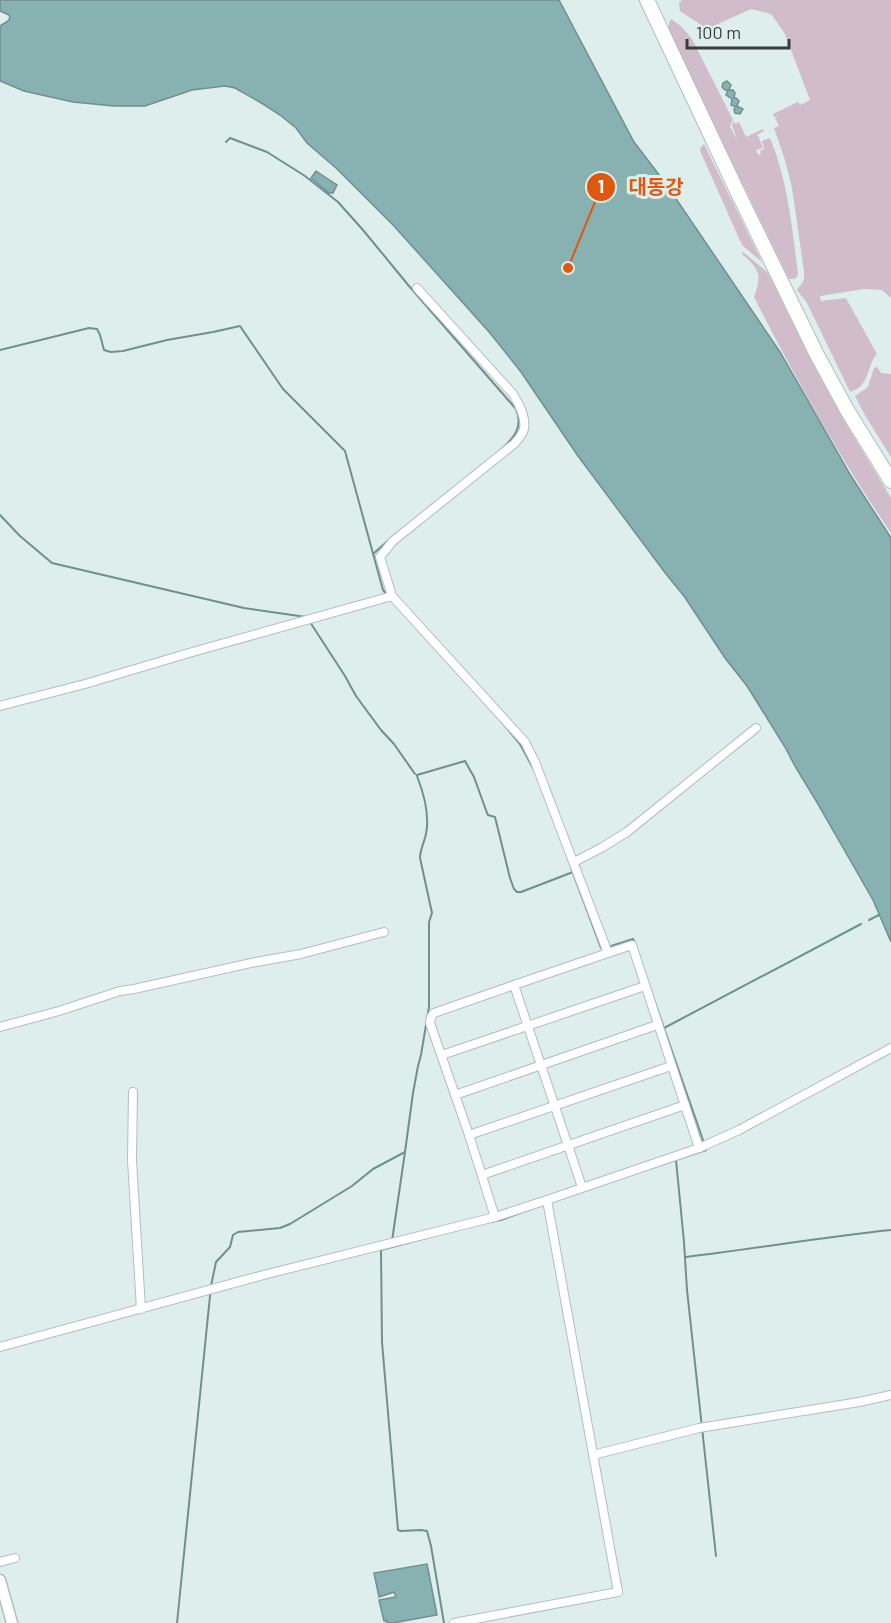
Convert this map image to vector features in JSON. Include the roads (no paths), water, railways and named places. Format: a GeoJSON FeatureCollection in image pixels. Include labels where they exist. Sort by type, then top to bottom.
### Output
{"type":"FeatureCollection","features":[{"type":"Feature","properties":{"kind":"highway"},"geometry":{"type":"LineString","coordinates":[[647,0],[816,353],[847,410],[891,481]]}},
{"type":"Feature","properties":{"kind":"street"},"geometry":{"type":"LineString","coordinates":[[417,288],[513,394],[524,416],[524,431],[514,444],[393,541],[380,557],[392,596],[525,742],[535,762],[608,953]]}},
{"type":"Feature","properties":{"kind":"street"},"geometry":{"type":"LineString","coordinates":[[0,706],[392,596]]}},
{"type":"Feature","properties":{"kind":"street"},"geometry":{"type":"LineString","coordinates":[[574,862],[627,832],[756,728]]}},
{"type":"Feature","properties":{"kind":"street"},"geometry":{"type":"LineString","coordinates":[[0,1026],[59,1011],[120,991],[301,954],[384,932]]}},
{"type":"Feature","properties":{"kind":"street"},"geometry":{"type":"LineString","coordinates":[[495,1217],[430,1023],[431,1017],[434,1013],[608,953],[632,945],[699,1148]]}},
{"type":"Feature","properties":{"kind":"street"},"geometry":{"type":"LineString","coordinates":[[514,985],[582,1187]]}},
{"type":"Feature","properties":{"kind":"street"},"geometry":{"type":"LineString","coordinates":[[442,1054],[645,986]]}},
{"type":"Feature","properties":{"kind":"street"},"geometry":{"type":"LineString","coordinates":[[455,1095],[657,1025]]}},
{"type":"Feature","properties":{"kind":"street"},"geometry":{"type":"LineString","coordinates":[[0,1347],[267,1274],[495,1217],[547,1200],[699,1148],[739,1130],[891,1048]]}},
{"type":"Feature","properties":{"kind":"street"},"geometry":{"type":"LineString","coordinates":[[469,1135],[671,1066]]}},
{"type":"Feature","properties":{"kind":"street"},"geometry":{"type":"LineString","coordinates":[[133,1092],[132,1160],[141,1308]]}},
{"type":"Feature","properties":{"kind":"street"},"geometry":{"type":"LineString","coordinates":[[482,1175],[685,1105]]}},
{"type":"Feature","properties":{"kind":"street"},"geometry":{"type":"LineString","coordinates":[[454,1623],[618,1592],[547,1200]]}},
{"type":"Feature","properties":{"kind":"street"},"geometry":{"type":"LineString","coordinates":[[593,1455],[699,1428],[891,1395]]}},
{"type":"Feature","properties":{"kind":"street"},"geometry":{"type":"LineString","coordinates":[[0,1562],[15,1558]]}},
{"type":"Feature","properties":{"kind":"street"},"geometry":{"type":"LineString","coordinates":[[0,1580],[12,1623]]}},
{"type":"Feature","properties":{"kind":"water"},"geometry":{"type":"Polygon","coordinates":[[[0,0],[559,0],[634,142],[666,184],[780,352],[851,476],[891,538],[891,942],[873,900],[747,686],[725,658],[684,596],[578,456],[521,372],[490,333],[394,226],[336,168],[307,143],[296,128],[280,115],[235,88],[225,86],[192,90],[145,106],[114,106],[73,102],[24,91],[0,81],[0,26],[10,18],[9,15],[0,11],[0,0]]]}},
{"type":"Feature","properties":{"kind":"water"},"geometry":{"type":"Polygon","coordinates":[[[727,81],[731,85],[729,90],[733,90],[734,98],[739,101],[737,106],[743,109],[740,114],[735,113],[736,107],[731,105],[732,99],[726,95],[728,90],[722,87],[727,81]]]}},
{"type":"Feature","properties":{"kind":"water"},"geometry":{"type":"Polygon","coordinates":[[[316,171],[337,185],[333,193],[329,193],[311,178],[316,171]]]}},
{"type":"Feature","properties":{"kind":"water"},"geometry":{"type":"Polygon","coordinates":[[[427,1564],[437,1615],[393,1623],[384,1621],[379,1600],[396,1597],[394,1592],[379,1597],[374,1573],[427,1564]]]}},
{"type":"Feature","properties":{"kind":"waterway"},"geometry":{"type":"LineString","coordinates":[[226,142],[230,138],[267,152],[305,176],[338,202],[363,230],[516,409],[519,423],[515,434],[496,454]]}},
{"type":"Feature","properties":{"kind":"waterway"},"geometry":{"type":"LineString","coordinates":[[0,350],[89,328],[97,329],[104,350],[123,351],[240,326],[283,389],[345,451],[383,590],[388,596]]}},
{"type":"Feature","properties":{"kind":"waterway"},"geometry":{"type":"LineString","coordinates":[[428,508],[459,484]]}},
{"type":"Feature","properties":{"kind":"waterway"},"geometry":{"type":"LineString","coordinates":[[0,515],[20,536],[52,563],[244,608],[306,617]]}},
{"type":"Feature","properties":{"kind":"waterway"},"geometry":{"type":"LineString","coordinates":[[373,554],[391,538]]}},
{"type":"Feature","properties":{"kind":"waterway"},"geometry":{"type":"LineString","coordinates":[[310,622],[356,696],[415,774]]}},
{"type":"Feature","properties":{"kind":"waterway"},"geometry":{"type":"LineString","coordinates":[[500,720],[520,744],[534,770]]}},
{"type":"Feature","properties":{"kind":"waterway"},"geometry":{"type":"LineString","coordinates":[[417,775],[465,761],[474,777],[488,815],[495,817],[510,878],[517,892],[573,872]]}},
{"type":"Feature","properties":{"kind":"waterway"},"geometry":{"type":"LineString","coordinates":[[177,1623],[211,1286],[216,1262],[230,1247],[233,1235],[238,1232],[280,1228],[290,1224],[352,1186],[373,1169],[405,1152],[429,1007],[429,922],[432,913],[420,858],[426,834],[427,812],[417,776]]}},
{"type":"Feature","properties":{"kind":"waterway"},"geometry":{"type":"LineString","coordinates":[[571,868],[601,948],[603,948]]}},
{"type":"Feature","properties":{"kind":"waterway"},"geometry":{"type":"LineString","coordinates":[[869,920],[879,915]]}},
{"type":"Feature","properties":{"kind":"waterway"},"geometry":{"type":"LineString","coordinates":[[704,1143],[664,1028],[861,924]]}},
{"type":"Feature","properties":{"kind":"waterway"},"geometry":{"type":"LineString","coordinates":[[608,947],[633,939],[635,943]]}},
{"type":"Feature","properties":{"kind":"waterway"},"geometry":{"type":"LineString","coordinates":[[650,988],[664,1028]]}},
{"type":"Feature","properties":{"kind":"waterway"},"geometry":{"type":"LineString","coordinates":[[627,1176],[706,1149]]}},
{"type":"Feature","properties":{"kind":"waterway"},"geometry":{"type":"LineString","coordinates":[[392,1241],[405,1152]]}},
{"type":"Feature","properties":{"kind":"waterway"},"geometry":{"type":"LineString","coordinates":[[676,1160],[687,1290],[716,1556]]}},
{"type":"Feature","properties":{"kind":"waterway"},"geometry":{"type":"LineString","coordinates":[[485,1223],[528,1210]]}},
{"type":"Feature","properties":{"kind":"waterway"},"geometry":{"type":"LineString","coordinates":[[686,1257],[891,1230]]}},
{"type":"Feature","properties":{"kind":"waterway"},"geometry":{"type":"LineString","coordinates":[[430,1237],[381,1250],[382,1342],[398,1530],[427,1531],[444,1623]]}},
{"type":"Feature","properties":{"kind":"place","name":"대동강"},"geometry":{"type":"Point","coordinates":[568,268]}}]}
